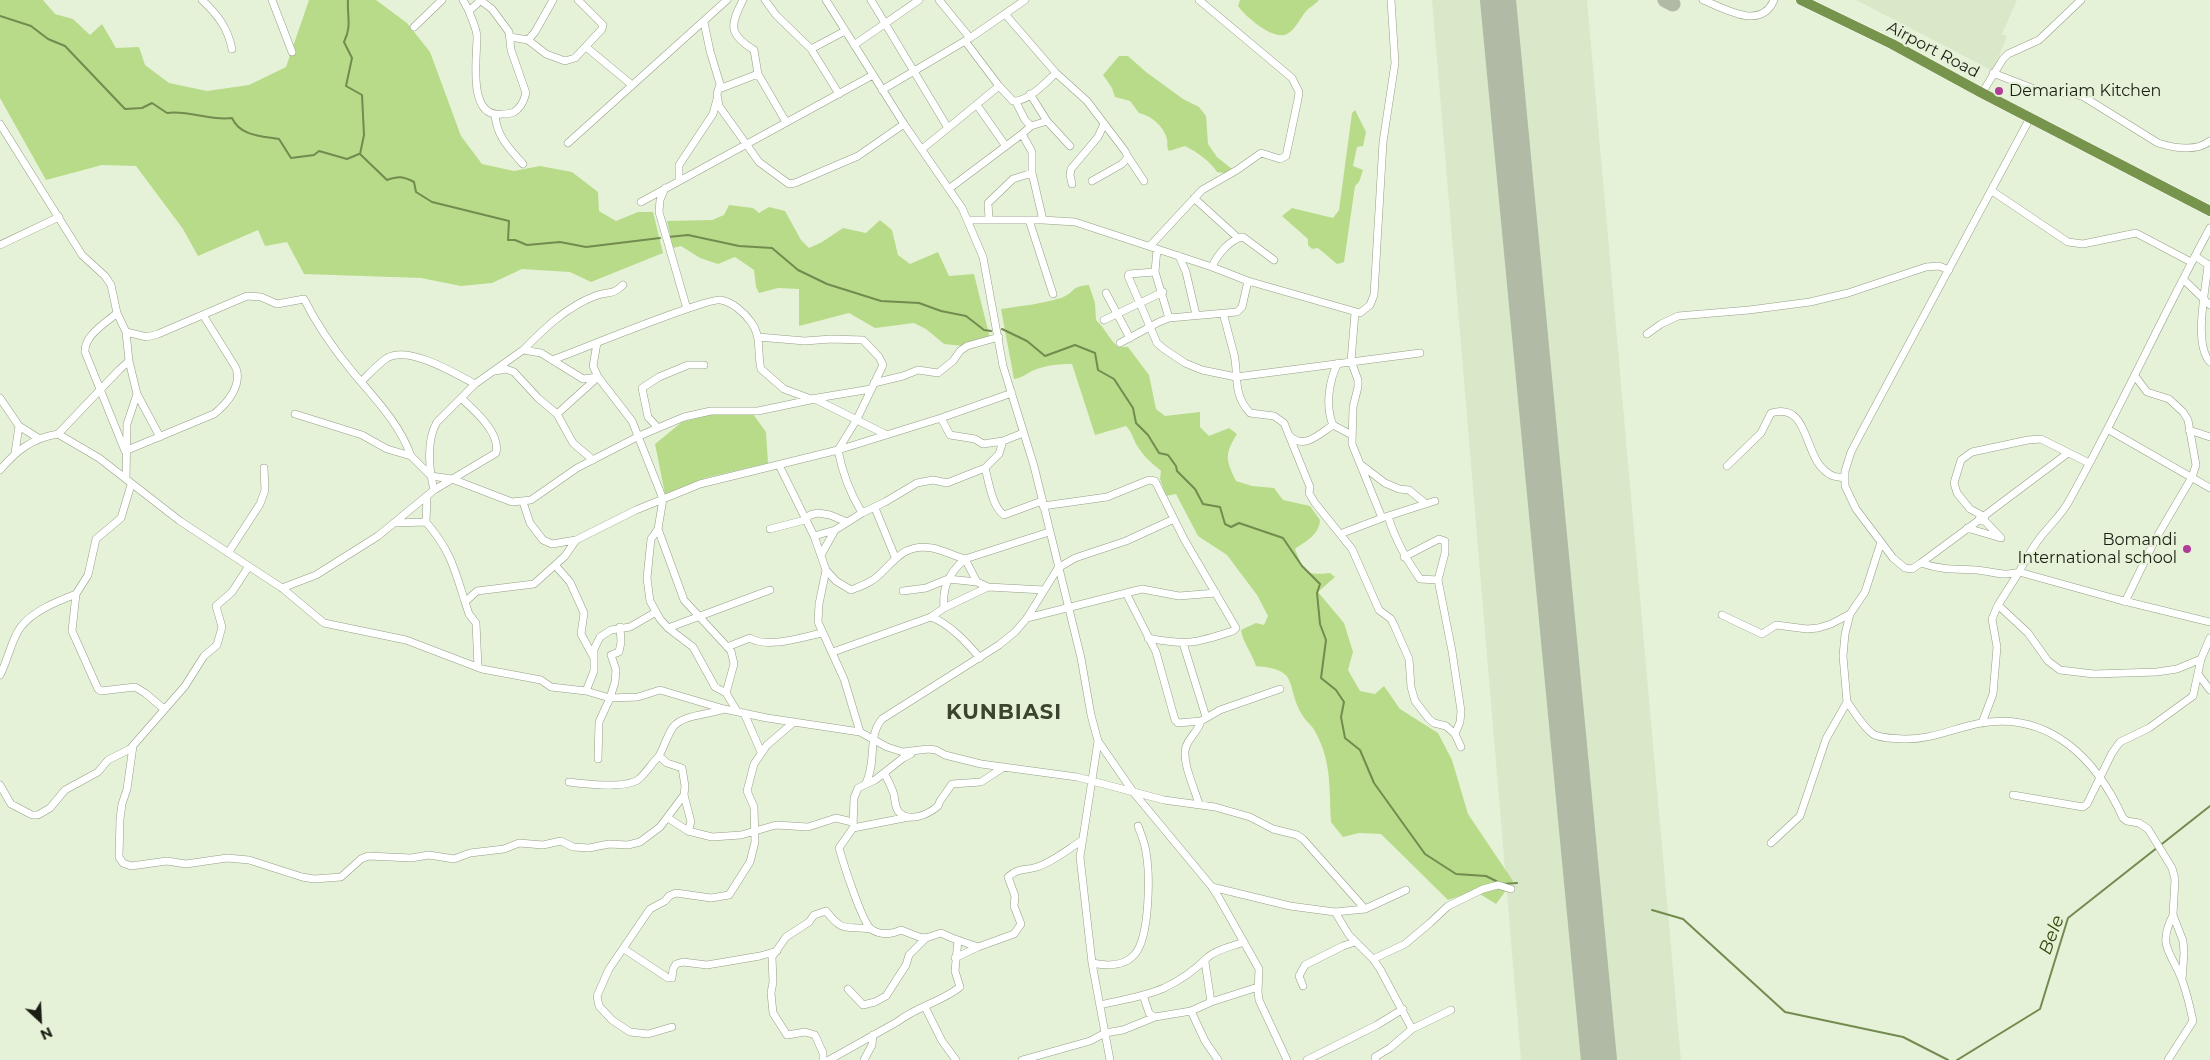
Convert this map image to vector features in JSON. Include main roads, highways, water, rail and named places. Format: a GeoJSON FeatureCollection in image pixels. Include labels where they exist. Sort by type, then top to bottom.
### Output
{"type":"FeatureCollection","features":[{"type":"Feature","properties":{"kind":"highway","name":"Airport Road"},"geometry":{"type":"LineString","coordinates":[[1801,0],[1892,44],[1982,93],[2210,211]]}},
{"type":"Feature","properties":{"kind":"waterway"},"geometry":{"type":"LineString","coordinates":[[348,0],[349,26],[344,42],[352,58],[346,86],[362,95],[364,135],[360,154],[387,180],[397,177],[407,179],[414,182],[416,192],[432,202],[509,221],[508,240],[515,240],[527,245],[560,242],[586,247],[660,238]]}},
{"type":"Feature","properties":{"kind":"waterway"},"geometry":{"type":"LineString","coordinates":[[0,16],[31,26],[48,39],[65,46],[125,109],[142,108],[152,103],[167,113],[175,112],[224,119],[232,118],[246,132],[279,139],[291,158],[314,155],[319,151],[347,159],[359,154]]}},
{"type":"Feature","properties":{"kind":"waterway"},"geometry":{"type":"LineString","coordinates":[[668,237],[688,235],[739,246],[772,248],[798,270],[827,284],[881,301],[919,303],[941,311],[966,316],[984,330],[991,331]]}},
{"type":"Feature","properties":{"kind":"waterway"},"geometry":{"type":"LineString","coordinates":[[1002,329],[1027,341],[1045,356],[1075,345],[1095,353],[1098,370],[1114,379],[1133,408],[1136,423],[1148,435],[1159,453],[1168,455],[1176,466],[1177,471],[1195,489],[1203,504],[1220,507],[1225,524],[1231,527],[1239,523],[1283,538],[1302,566],[1320,584],[1317,593],[1320,624],[1326,640],[1321,678],[1336,690],[1344,702],[1341,717],[1345,738],[1360,750],[1374,783],[1425,854],[1456,874],[1486,876],[1498,882]]}},
{"type":"Feature","properties":{"kind":"waterway","name":"Bele"},"geometry":{"type":"LineString","coordinates":[[1957,1060],[2040,1009],[2068,918],[2210,806]]}},
{"type":"Feature","properties":{"kind":"waterway"},"geometry":{"type":"LineString","coordinates":[[1502,884],[1517,883]]}},
{"type":"Feature","properties":{"kind":"waterway"},"geometry":{"type":"LineString","coordinates":[[1652,910],[1683,919],[1785,1012],[1903,1037],[1948,1060]]}},
{"type":"Feature","properties":{"kind":"place","name":"Demariam Kitchen"},"geometry":{"type":"Point","coordinates":[1999,91]}},
{"type":"Feature","properties":{"kind":"place","name":"Bomandi International school"},"geometry":{"type":"Point","coordinates":[2187,549]}},
{"type":"Feature","properties":{"kind":"district","name":"KUNBIASI"},"geometry":{"type":"Point","coordinates":[1004,713]}}]}
